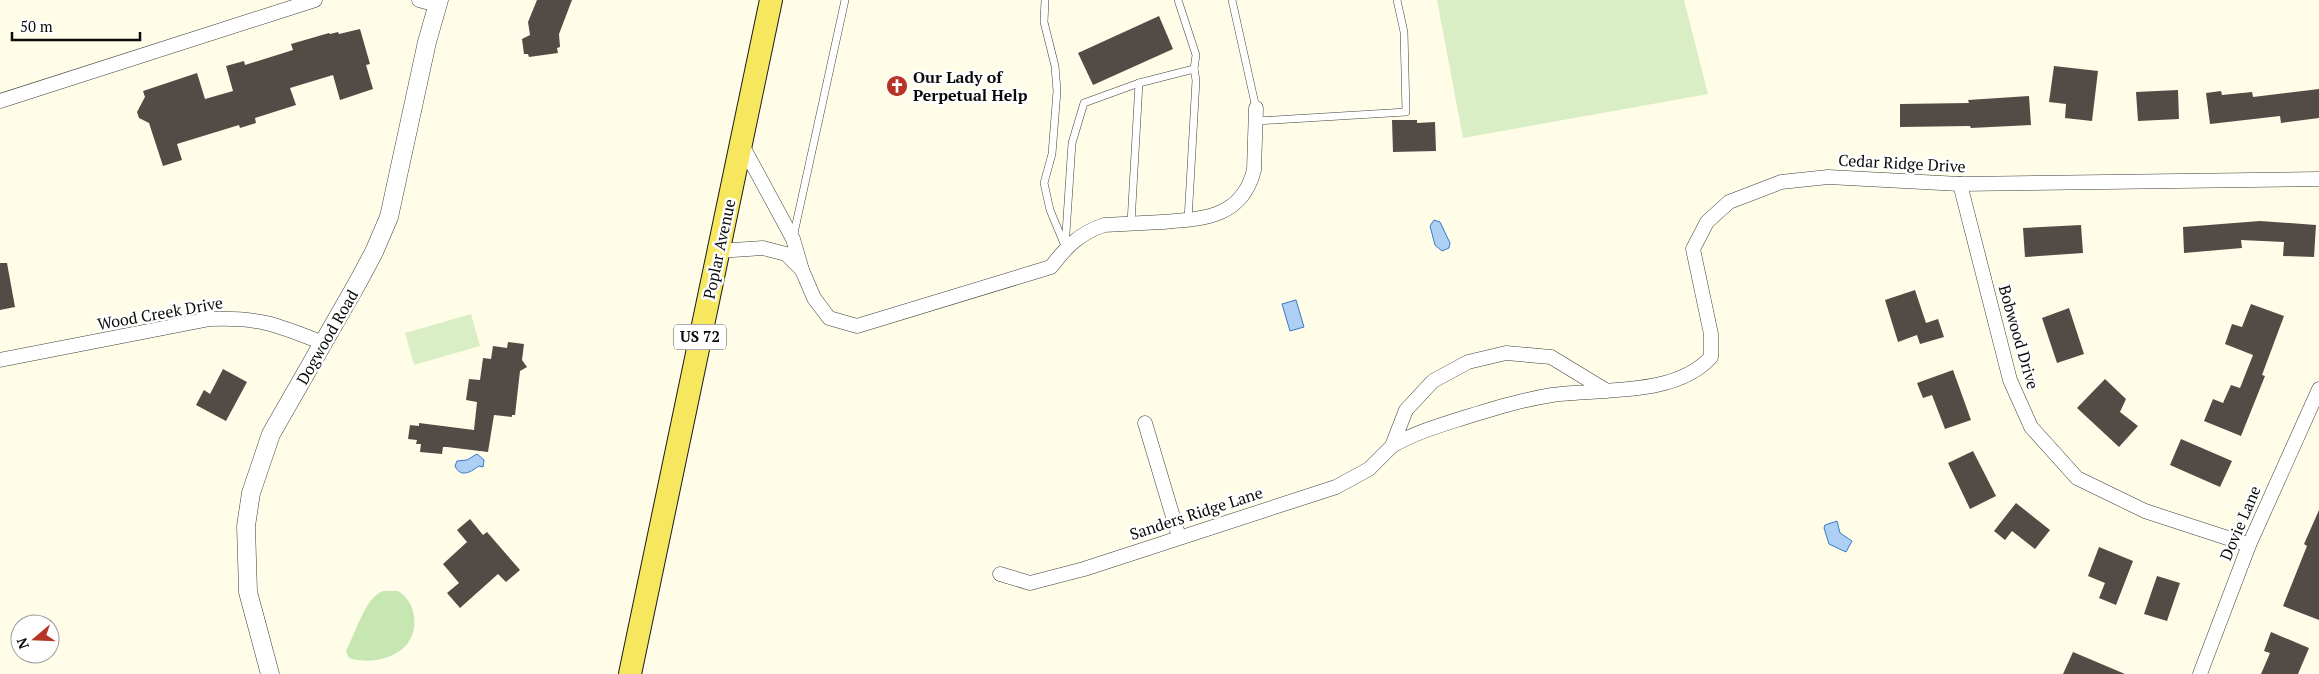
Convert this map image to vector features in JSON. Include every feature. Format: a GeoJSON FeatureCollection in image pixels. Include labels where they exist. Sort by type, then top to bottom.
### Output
{"type":"FeatureCollection","features":[{"type":"Feature","properties":{"kind":"main road","name":"Poplar Avenue"},"geometry":{"type":"LineString","coordinates":[[630,674],[772,0]]}},
{"type":"Feature","properties":{"kind":"street"},"geometry":{"type":"LineString","coordinates":[[0,101],[315,0]]}},
{"type":"Feature","properties":{"kind":"street"},"geometry":{"type":"LineString","coordinates":[[419,0],[438,2]]}},
{"type":"Feature","properties":{"kind":"street","name":"Dogwood Road"},"geometry":{"type":"LineString","coordinates":[[270,674],[248,592],[246,526],[251,493],[271,434],[374,252],[389,217],[427,42],[438,2]]}},
{"type":"Feature","properties":{"kind":"street"},"geometry":{"type":"LineString","coordinates":[[741,143],[793,238],[802,270],[814,298],[829,318],[857,326],[1052,267],[1065,248],[1091,229],[1104,225],[1188,220],[1217,215],[1234,204],[1245,192],[1254,170],[1256,114]]}},
{"type":"Feature","properties":{"kind":"street","name":"Cedar Ridge Drive"},"geometry":{"type":"LineString","coordinates":[[1647,388],[1699,370],[1711,357],[1711,334],[1693,249],[1707,222],[1729,202],[1781,182],[1828,177],[1960,184],[2319,179]]}},
{"type":"Feature","properties":{"kind":"street","name":"Bobwood Drive"},"geometry":{"type":"LineString","coordinates":[[1960,184],[2010,380],[2031,427],[2077,478],[2145,511],[2249,545]]}},
{"type":"Feature","properties":{"kind":"street"},"geometry":{"type":"LineString","coordinates":[[718,251],[763,248],[786,254],[802,270]]}},
{"type":"Feature","properties":{"kind":"street","name":"Wood Creek Drive"},"geometry":{"type":"LineString","coordinates":[[0,360],[210,319],[258,319],[280,325],[323,343]]}},
{"type":"Feature","properties":{"kind":"street","name":"Sanders Ridge Lane"},"geometry":{"type":"LineString","coordinates":[[1392,446],[1406,410],[1433,381],[1468,362],[1506,354],[1551,356],[1607,391]]}},
{"type":"Feature","properties":{"kind":"street","name":"Sanders Ridge Lane"},"geometry":{"type":"LineString","coordinates":[[1000,574],[1030,583],[1084,568],[1336,487],[1369,468],[1392,446],[1412,434],[1509,404],[1553,395],[1647,388]]}},
{"type":"Feature","properties":{"kind":"street","name":"Dovie Lane"},"geometry":{"type":"LineString","coordinates":[[2200,674],[2249,545],[2319,389]]}},
{"type":"Feature","properties":{"kind":"street"},"geometry":{"type":"LineString","coordinates":[[1145,423],[1179,537]]}},
{"type":"Feature","properties":{"kind":"lane"},"geometry":{"type":"LineString","coordinates":[[793,238],[845,0]]}},
{"type":"Feature","properties":{"kind":"lane"},"geometry":{"type":"LineString","coordinates":[[1044,0],[1044,22],[1055,66],[1057,92],[1052,154],[1044,183],[1050,210],[1065,248]]}},
{"type":"Feature","properties":{"kind":"lane"},"geometry":{"type":"LineString","coordinates":[[1178,0],[1196,55],[1188,220]]}},
{"type":"Feature","properties":{"kind":"lane"},"geometry":{"type":"LineString","coordinates":[[1232,0],[1256,114],[1406,112],[1404,32],[1397,0]]}},
{"type":"Feature","properties":{"kind":"lane"},"geometry":{"type":"LineString","coordinates":[[1065,248],[1072,143],[1084,103],[1139,83],[1194,69]]}},
{"type":"Feature","properties":{"kind":"lane"},"geometry":{"type":"LineString","coordinates":[[1131,223],[1139,83]]}},
{"type":"Feature","properties":{"kind":"green space"},"geometry":{"type":"Polygon","coordinates":[[[1437,0],[1684,0],[1708,94],[1463,138],[1437,0]]]}},
{"type":"Feature","properties":{"kind":"green space"},"geometry":{"type":"Polygon","coordinates":[[[471,314],[480,346],[414,365],[405,333],[471,314]]]}},
{"type":"Feature","properties":{"kind":"green space"},"geometry":{"type":"Polygon","coordinates":[[[383,591],[398,591],[409,602],[414,616],[414,629],[410,639],[404,648],[384,658],[361,660],[349,658],[346,651],[361,617],[371,601],[383,591]]]}},
{"type":"Feature","properties":{"kind":"water"},"geometry":{"type":"Polygon","coordinates":[[[1434,220],[1440,222],[1450,243],[1449,248],[1442,251],[1435,245],[1430,226],[1434,220]]]}},
{"type":"Feature","properties":{"kind":"water"},"geometry":{"type":"Polygon","coordinates":[[[1296,300],[1304,327],[1290,331],[1282,304],[1296,300]]]}},
{"type":"Feature","properties":{"kind":"water"},"geometry":{"type":"Polygon","coordinates":[[[477,454],[484,460],[483,467],[479,466],[467,473],[457,470],[455,466],[457,461],[467,460],[477,454]]]}},
{"type":"Feature","properties":{"kind":"water"},"geometry":{"type":"Polygon","coordinates":[[[1837,521],[1840,533],[1852,541],[1846,552],[1829,544],[1824,528],[1825,525],[1837,521]]]}},
{"type":"Feature","properties":{"kind":"building"},"geometry":{"type":"Polygon","coordinates":[[[537,0],[572,0],[559,34],[560,47],[557,48],[558,53],[529,57],[528,54],[524,54],[522,39],[530,35],[528,22],[537,0]]]}},
{"type":"Feature","properties":{"kind":"building"},"geometry":{"type":"Polygon","coordinates":[[[1159,16],[1173,49],[1093,85],[1078,53],[1159,16]]]}},
{"type":"Feature","properties":{"kind":"building"},"geometry":{"type":"Polygon","coordinates":[[[360,29],[370,64],[366,65],[373,89],[340,100],[333,75],[290,88],[296,105],[255,118],[256,123],[240,128],[239,125],[177,144],[182,160],[163,166],[149,123],[139,118],[137,112],[145,97],[143,91],[197,73],[205,99],[233,91],[226,66],[244,61],[245,65],[293,50],[291,44],[329,33],[338,32],[339,34],[360,29]]]}},
{"type":"Feature","properties":{"kind":"building"},"geometry":{"type":"Polygon","coordinates":[[[2054,66],[2098,71],[2092,121],[2065,118],[2066,104],[2049,102],[2054,66]]]}},
{"type":"Feature","properties":{"kind":"building"},"geometry":{"type":"Polygon","coordinates":[[[2319,89],[2319,118],[2281,123],[2280,116],[2210,124],[2206,93],[2221,91],[2222,95],[2252,92],[2253,97],[2319,89]]]}},
{"type":"Feature","properties":{"kind":"building"},"geometry":{"type":"Polygon","coordinates":[[[2178,90],[2179,119],[2138,121],[2136,92],[2178,90]]]}},
{"type":"Feature","properties":{"kind":"building"},"geometry":{"type":"Polygon","coordinates":[[[2029,96],[2031,125],[1971,128],[1970,126],[1900,127],[1900,104],[1969,103],[1968,100],[2029,96]]]}},
{"type":"Feature","properties":{"kind":"building"},"geometry":{"type":"Polygon","coordinates":[[[1392,120],[1417,120],[1417,123],[1435,122],[1436,151],[1393,152],[1392,120]]]}},
{"type":"Feature","properties":{"kind":"building"},"geometry":{"type":"Polygon","coordinates":[[[2260,221],[2316,225],[2314,257],[2283,256],[2284,242],[2241,240],[2242,248],[2184,253],[2183,227],[2260,221]]]}},
{"type":"Feature","properties":{"kind":"building"},"geometry":{"type":"Polygon","coordinates":[[[2081,225],[2083,253],[2025,257],[2023,228],[2081,225]]]}},
{"type":"Feature","properties":{"kind":"building"},"geometry":{"type":"Polygon","coordinates":[[[0,263],[7,263],[15,307],[0,310],[0,263]]]}},
{"type":"Feature","properties":{"kind":"building"},"geometry":{"type":"Polygon","coordinates":[[[1915,290],[1926,323],[1938,319],[1944,337],[1920,344],[1917,335],[1898,342],[1885,300],[1915,290]]]}},
{"type":"Feature","properties":{"kind":"building"},"geometry":{"type":"Polygon","coordinates":[[[2251,304],[2284,316],[2262,375],[2265,376],[2241,436],[2204,421],[2213,399],[2223,403],[2231,385],[2240,388],[2253,355],[2225,344],[2232,324],[2242,327],[2251,304]]]}},
{"type":"Feature","properties":{"kind":"building"},"geometry":{"type":"Polygon","coordinates":[[[2069,308],[2084,354],[2057,363],[2042,318],[2069,308]]]}},
{"type":"Feature","properties":{"kind":"building"},"geometry":{"type":"Polygon","coordinates":[[[508,342],[524,344],[522,360],[527,367],[520,371],[515,415],[512,415],[512,417],[494,415],[488,452],[443,447],[442,454],[420,452],[421,444],[416,444],[417,440],[408,439],[410,425],[419,426],[419,423],[474,430],[477,402],[466,400],[469,379],[480,380],[483,358],[491,359],[493,346],[507,348],[508,342]]]}},
{"type":"Feature","properties":{"kind":"building"},"geometry":{"type":"Polygon","coordinates":[[[223,369],[247,382],[226,421],[196,405],[204,390],[210,394],[223,369]]]}},
{"type":"Feature","properties":{"kind":"building"},"geometry":{"type":"Polygon","coordinates":[[[1953,370],[1971,420],[1945,429],[1932,395],[1923,398],[1917,383],[1953,370]]]}},
{"type":"Feature","properties":{"kind":"building"},"geometry":{"type":"Polygon","coordinates":[[[2105,379],[2126,399],[2120,412],[2138,426],[2119,447],[2077,408],[2105,379]]]}},
{"type":"Feature","properties":{"kind":"building"},"geometry":{"type":"Polygon","coordinates":[[[2181,439],[2232,461],[2220,487],[2170,465],[2181,439]]]}},
{"type":"Feature","properties":{"kind":"building"},"geometry":{"type":"Polygon","coordinates":[[[1973,451],[1996,496],[1970,509],[1948,463],[1973,451]]]}},
{"type":"Feature","properties":{"kind":"building"},"geometry":{"type":"Polygon","coordinates":[[[2016,503],[2050,530],[2035,549],[2012,531],[2005,540],[1994,531],[2016,503]]]}},
{"type":"Feature","properties":{"kind":"building"},"geometry":{"type":"Polygon","coordinates":[[[2319,510],[2319,620],[2283,606],[2307,546],[2304,544],[2319,510]]]}},
{"type":"Feature","properties":{"kind":"building"},"geometry":{"type":"Polygon","coordinates":[[[470,519],[483,535],[487,532],[520,570],[506,582],[498,574],[460,608],[447,593],[459,583],[443,564],[467,542],[457,530],[470,519]]]}},
{"type":"Feature","properties":{"kind":"building"},"geometry":{"type":"Polygon","coordinates":[[[2099,547],[2133,561],[2116,605],[2099,598],[2105,583],[2088,576],[2099,547]]]}},
{"type":"Feature","properties":{"kind":"building"},"geometry":{"type":"Polygon","coordinates":[[[2157,576],[2180,583],[2167,621],[2144,614],[2157,576]]]}},
{"type":"Feature","properties":{"kind":"building"},"geometry":{"type":"Polygon","coordinates":[[[2271,632],[2309,648],[2298,674],[2261,674],[2270,653],[2264,651],[2271,632]]]}},
{"type":"Feature","properties":{"kind":"building"},"geometry":{"type":"Polygon","coordinates":[[[2073,652],[2125,674],[2063,674],[2073,652]]]}},
{"type":"Feature","properties":{"kind":"place","name":"Our Lady of Perpetual Help"},"geometry":{"type":"Point","coordinates":[897,86]}}]}
